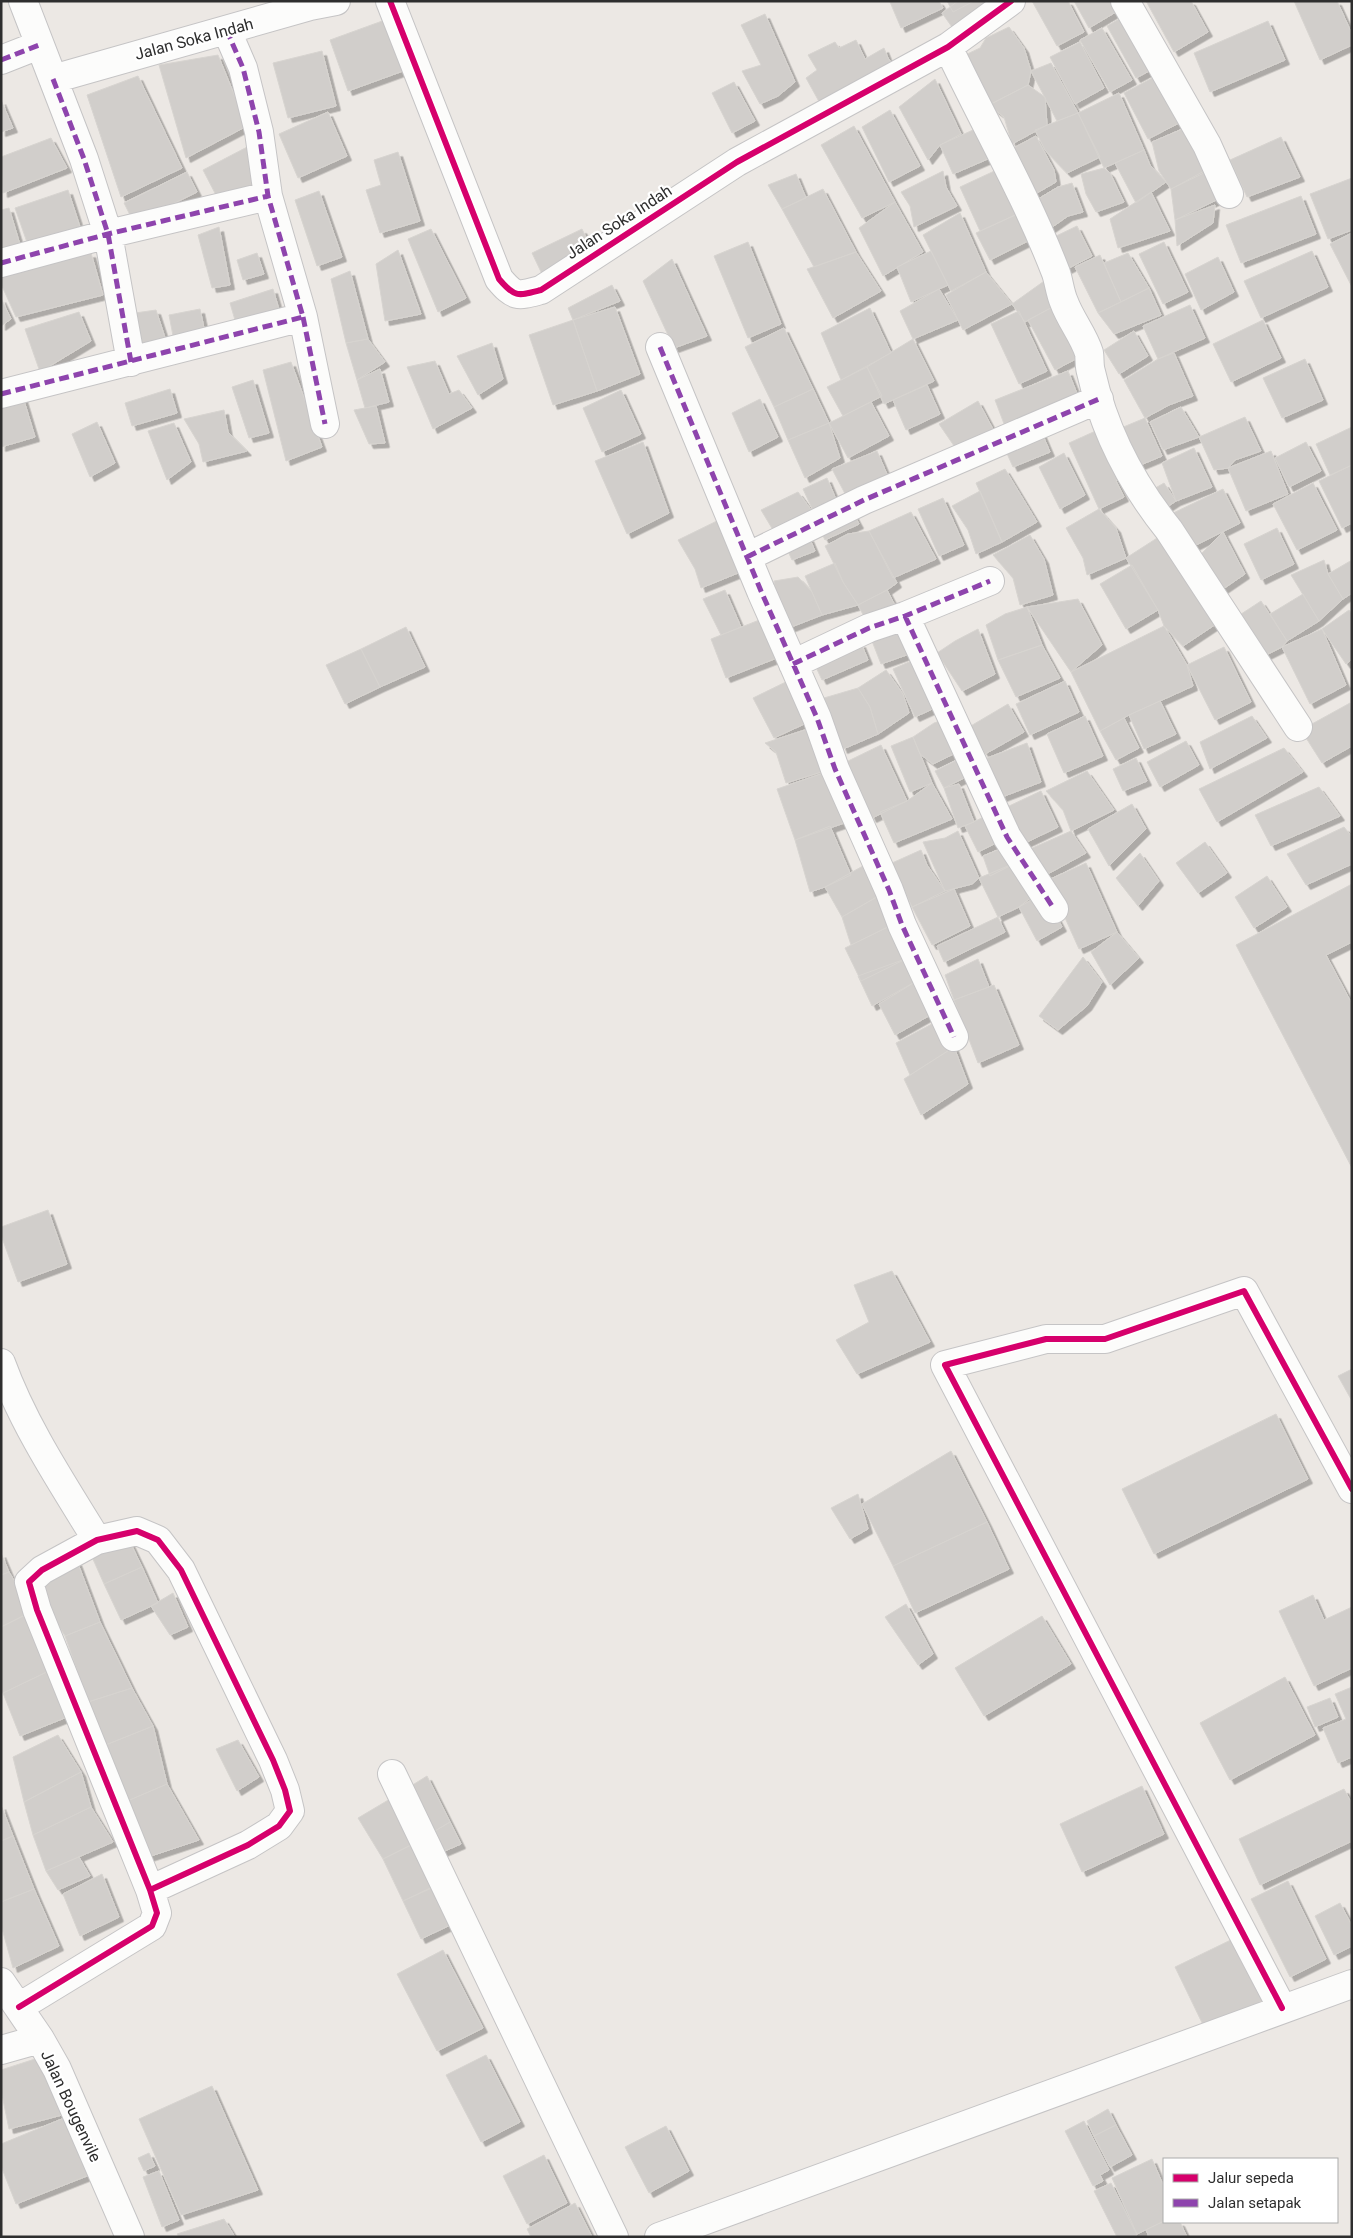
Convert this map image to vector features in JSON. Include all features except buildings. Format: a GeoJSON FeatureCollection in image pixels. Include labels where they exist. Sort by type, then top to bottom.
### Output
{"type":"FeatureCollection","features":[{"type":"Feature","properties":{"kind":"street"},"geometry":{"type":"LineString","coordinates":[[23,1],[84,159],[108,234],[131,362]]}},
{"type":"Feature","properties":{"kind":"street","name":"Jalan Soka Indah"},"geometry":{"type":"LineString","coordinates":[[390,1],[500,279],[510,292],[522,295],[541,290],[737,162],[948,47],[1011,1]]}},
{"type":"Feature","properties":{"kind":"street"},"geometry":{"type":"LineString","coordinates":[[1125,1],[1207,145],[1229,194]]}},
{"type":"Feature","properties":{"kind":"street","name":"Jalan Soka Indah"},"geometry":{"type":"LineString","coordinates":[[53,79],[227,31],[319,3]]}},
{"type":"Feature","properties":{"kind":"street"},"geometry":{"type":"LineString","coordinates":[[227,31],[244,68],[259,132],[268,196],[304,317],[325,424]]}},
{"type":"Feature","properties":{"kind":"street"},"geometry":{"type":"LineString","coordinates":[[1,60],[38,44]]}},
{"type":"Feature","properties":{"kind":"street"},"geometry":{"type":"LineString","coordinates":[[948,47],[985,125],[1029,207],[1056,274],[1064,302],[1088,353],[1090,372],[1124,465],[1146,502],[1169,530],[1298,727]]}},
{"type":"Feature","properties":{"kind":"street"},"geometry":{"type":"LineString","coordinates":[[1,263],[108,234],[268,196]]}},
{"type":"Feature","properties":{"kind":"street"},"geometry":{"type":"LineString","coordinates":[[1,394],[304,317]]}},
{"type":"Feature","properties":{"kind":"street"},"geometry":{"type":"LineString","coordinates":[[660,347],[747,557],[817,718],[838,778],[889,890],[902,925],[954,1037]]}},
{"type":"Feature","properties":{"kind":"street"},"geometry":{"type":"LineString","coordinates":[[747,557],[864,500],[1099,399]]}},
{"type":"Feature","properties":{"kind":"street"},"geometry":{"type":"LineString","coordinates":[[793,664],[869,628],[905,616],[990,581]]}},
{"type":"Feature","properties":{"kind":"street"},"geometry":{"type":"LineString","coordinates":[[905,616],[1007,837],[1054,909]]}},
{"type":"Feature","properties":{"kind":"street"},"geometry":{"type":"LineString","coordinates":[[1282,2008],[945,1365],[1046,1339],[1105,1339],[1244,1291],[1352,1489]]}},
{"type":"Feature","properties":{"kind":"street"},"geometry":{"type":"LineString","coordinates":[[1,1363],[10,1388],[32,1433],[97,1540]]}},
{"type":"Feature","properties":{"kind":"street"},"geometry":{"type":"LineString","coordinates":[[18,2007],[152,1926],[157,1913],[150,1890],[30,1589],[29,1582],[34,1576],[97,1540],[137,1531],[158,1540],[180,1570],[273,1760],[285,1790],[290,1811],[279,1826],[248,1845],[150,1890]]}},
{"type":"Feature","properties":{"kind":"street"},"geometry":{"type":"LineString","coordinates":[[392,1774],[614,2237]]}},
{"type":"Feature","properties":{"kind":"street","name":"Jalan Bougenvile"},"geometry":{"type":"LineString","coordinates":[[1,1982],[40,2039],[57,2069],[130,2237]]}},
{"type":"Feature","properties":{"kind":"street"},"geometry":{"type":"LineString","coordinates":[[659,2237],[1352,1984]]}},
{"type":"Feature","properties":{"kind":"street"},"geometry":{"type":"LineString","coordinates":[[1,2050],[40,2039]]}},
{"type":"Feature","properties":{"kind":"marked path"},"geometry":{"type":"LineString","coordinates":[[1,394],[303,317],[268,196],[259,132],[243,68],[227,31]]}},
{"type":"Feature","properties":{"kind":"marked path"},"geometry":{"type":"LineString","coordinates":[[1,60],[39,45]]}},
{"type":"Feature","properties":{"kind":"marked path"},"geometry":{"type":"LineString","coordinates":[[53,79],[84,159],[108,234],[131,362]]}},
{"type":"Feature","properties":{"kind":"marked path"},"geometry":{"type":"LineString","coordinates":[[1,263],[108,234],[268,196]]}},
{"type":"Feature","properties":{"kind":"marked path"},"geometry":{"type":"LineString","coordinates":[[303,317],[325,424]]}},
{"type":"Feature","properties":{"kind":"marked path"},"geometry":{"type":"LineString","coordinates":[[660,347],[761,591],[817,718],[835,769],[889,890],[902,925],[954,1037]]}},
{"type":"Feature","properties":{"kind":"marked path"},"geometry":{"type":"LineString","coordinates":[[747,557],[864,500],[1099,399]]}},
{"type":"Feature","properties":{"kind":"marked path"},"geometry":{"type":"LineString","coordinates":[[793,664],[869,628],[905,616],[990,581]]}},
{"type":"Feature","properties":{"kind":"marked path"},"geometry":{"type":"LineString","coordinates":[[905,616],[1007,837],[1054,909]]}},
{"type":"Feature","properties":{"kind":"cycle path"},"geometry":{"type":"LineString","coordinates":[[390,1],[499,279],[509,290],[517,294],[541,290],[737,162],[948,47],[1011,1]]}},
{"type":"Feature","properties":{"kind":"cycle path"},"geometry":{"type":"LineString","coordinates":[[1282,2008],[945,1365],[1046,1339],[1105,1339],[1244,1291],[1352,1489]]}},
{"type":"Feature","properties":{"kind":"cycle path"},"geometry":{"type":"LineString","coordinates":[[19,2007],[152,1926],[157,1913],[150,1890],[37,1610],[29,1582],[42,1570],[97,1540],[137,1531],[158,1540],[181,1570],[273,1760],[285,1790],[290,1811],[279,1826],[248,1845],[150,1890]]}}]}
